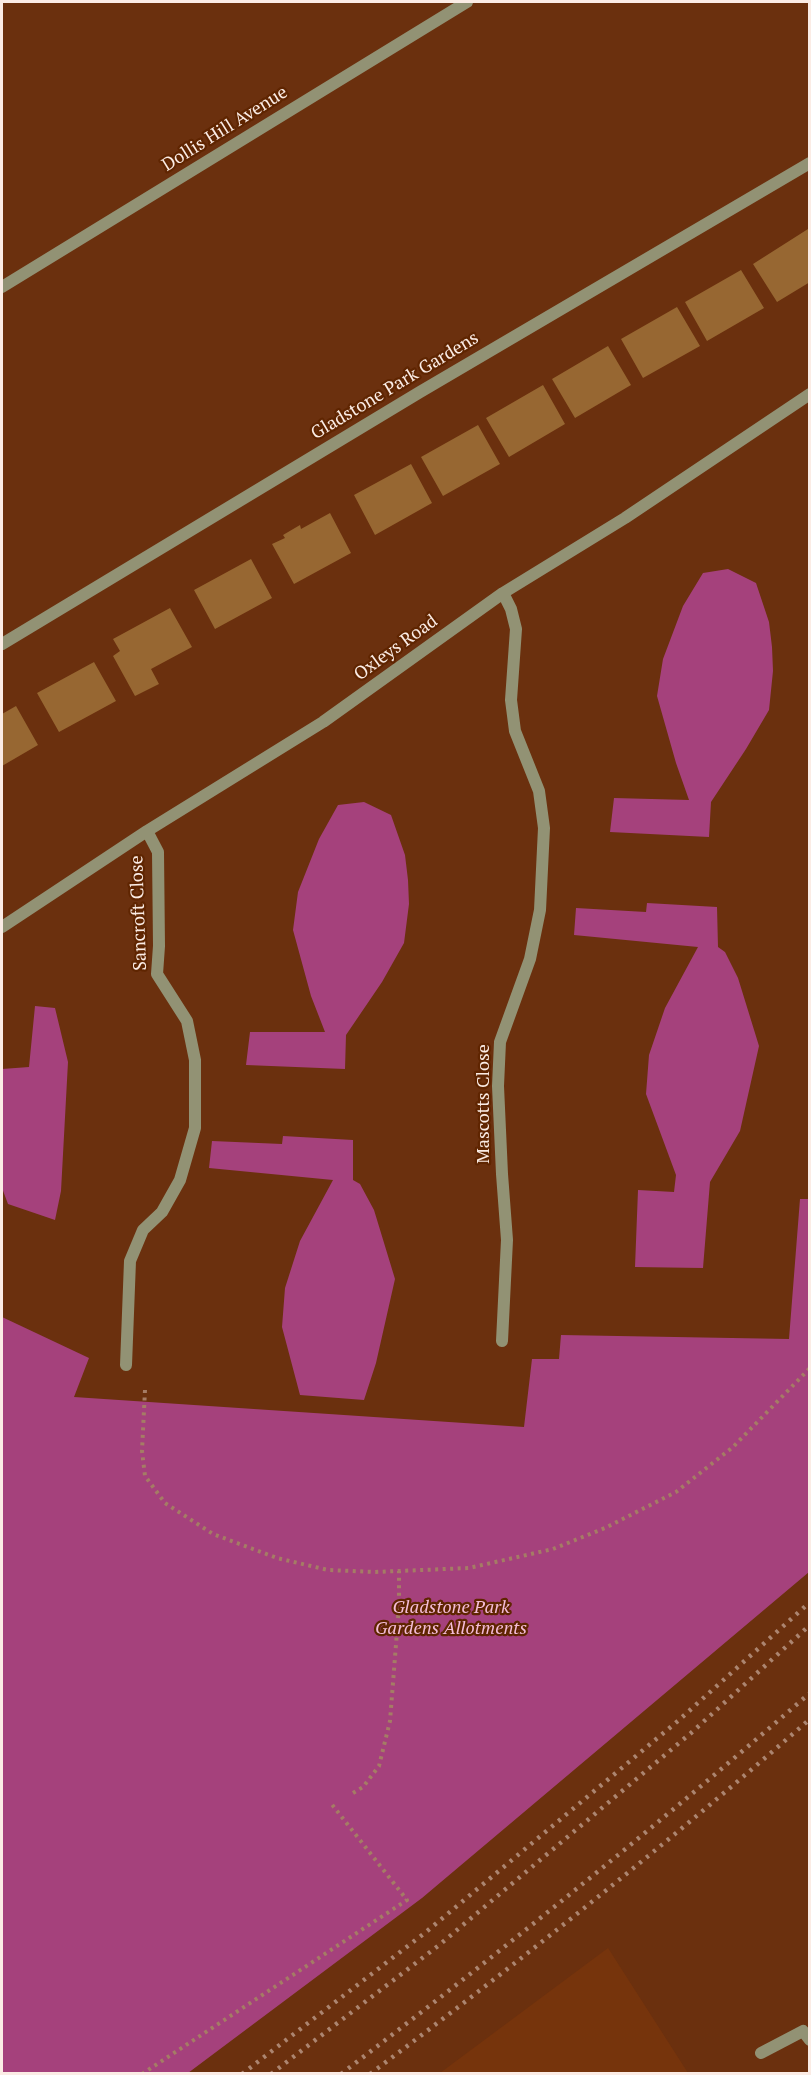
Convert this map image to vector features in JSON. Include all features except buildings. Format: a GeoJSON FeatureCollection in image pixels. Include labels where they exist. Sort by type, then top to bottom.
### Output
{"type":"FeatureCollection","features":[{"type":"Feature","properties":{"kind":"street","name":"Dollis Hill Avenue"},"geometry":{"type":"LineString","coordinates":[[2,287],[467,2]]}},
{"type":"Feature","properties":{"kind":"street","name":"Gladstone Park Gardens"},"geometry":{"type":"LineString","coordinates":[[2,644],[420,392],[810,163]]}},
{"type":"Feature","properties":{"kind":"street","name":"Oxleys Road"},"geometry":{"type":"LineString","coordinates":[[2,927],[147,831],[322,722],[503,593],[625,518],[810,394]]}},
{"type":"Feature","properties":{"kind":"street","name":"Mascotts Close"},"geometry":{"type":"LineString","coordinates":[[502,1341],[507,1240],[501,1174],[498,1086],[500,1042],[530,960],[540,910],[544,828],[539,791],[515,731],[511,700],[516,630],[511,609],[503,593]]}},
{"type":"Feature","properties":{"kind":"street","name":"Sancroft Close"},"geometry":{"type":"LineString","coordinates":[[126,1365],[130,1261],[143,1230],[162,1212],[180,1180],[195,1128],[195,1060],[187,1021],[157,974],[158,852],[147,831]]}},
{"type":"Feature","properties":{"kind":"street"},"geometry":{"type":"LineString","coordinates":[[760,2053],[803,2031],[810,2040]]}},
{"type":"Feature","properties":{"kind":"path"},"geometry":{"type":"LineString","coordinates":[[145,1390],[142,1450],[145,1476],[165,1503],[213,1534],[277,1558],[328,1570],[399,1571],[469,1568],[553,1548],[605,1528],[684,1486],[733,1447],[810,1368]]}},
{"type":"Feature","properties":{"kind":"path"},"geometry":{"type":"LineString","coordinates":[[353,1794],[363,1787],[379,1766],[390,1721],[399,1606],[399,1571]]}},
{"type":"Feature","properties":{"kind":"path"},"geometry":{"type":"LineString","coordinates":[[142,2073],[407,1900],[330,1802]]}},
{"type":"Feature","properties":{"kind":"shaded area"},"geometry":{"type":"Polygon","coordinates":[[[608,1948],[688,2073],[440,2073],[608,1948]]]}},
{"type":"Feature","properties":{"kind":"green space"},"geometry":{"type":"Polygon","coordinates":[[[728,569],[756,583],[769,622],[773,671],[769,710],[711,802],[709,837],[610,832],[614,798],[689,800],[657,696],[663,659],[683,606],[703,573],[728,569]]]}},
{"type":"Feature","properties":{"kind":"green space"},"geometry":{"type":"Polygon","coordinates":[[[364,802],[391,815],[405,855],[409,904],[404,943],[382,982],[346,1035],[345,1069],[246,1065],[250,1032],[325,1032],[311,996],[293,930],[298,892],[319,839],[338,805],[364,802]]]}},
{"type":"Feature","properties":{"kind":"green space"},"geometry":{"type":"Polygon","coordinates":[[[647,903],[717,907],[718,947],[725,952],[738,978],[759,1046],[740,1131],[710,1182],[703,1268],[635,1267],[638,1190],[674,1192],[676,1175],[646,1094],[649,1055],[665,1008],[698,947],[574,935],[576,908],[646,912],[647,903]]]}},
{"type":"Feature","properties":{"kind":"green space"},"geometry":{"type":"Polygon","coordinates":[[[35,1006],[55,1008],[68,1062],[61,1191],[55,1220],[8,1204],[2,1188],[2,1069],[29,1067],[35,1006]]]}},
{"type":"Feature","properties":{"kind":"green space"},"geometry":{"type":"Polygon","coordinates":[[[283,1136],[353,1140],[353,1180],[360,1184],[374,1210],[395,1279],[376,1363],[364,1400],[300,1395],[282,1327],[285,1288],[300,1241],[333,1180],[209,1168],[212,1141],[282,1144],[283,1136]]]}},
{"type":"Feature","properties":{"kind":"green space","name":"Gladstone Park Gardens Allotments"},"geometry":{"type":"Polygon","coordinates":[[[800,1199],[810,1199],[809,1572],[422,1898],[188,2073],[2,2073],[2,1317],[89,1358],[74,1397],[524,1427],[532,1359],[559,1359],[561,1335],[789,1339],[800,1199]]]}},
{"type":"Feature","properties":{"kind":"railway"},"geometry":{"type":"LineString","coordinates":[[242,2074],[426,1932],[679,1720],[810,1602]]}},
{"type":"Feature","properties":{"kind":"railway"},"geometry":{"type":"LineString","coordinates":[[271,2074],[438,1946],[691,1733],[810,1625]]}},
{"type":"Feature","properties":{"kind":"railway"},"geometry":{"type":"LineString","coordinates":[[341,2074],[578,1887],[810,1693]]}},
{"type":"Feature","properties":{"kind":"railway"},"geometry":{"type":"LineString","coordinates":[[370,2074],[593,1901],[810,1719]]}}]}
